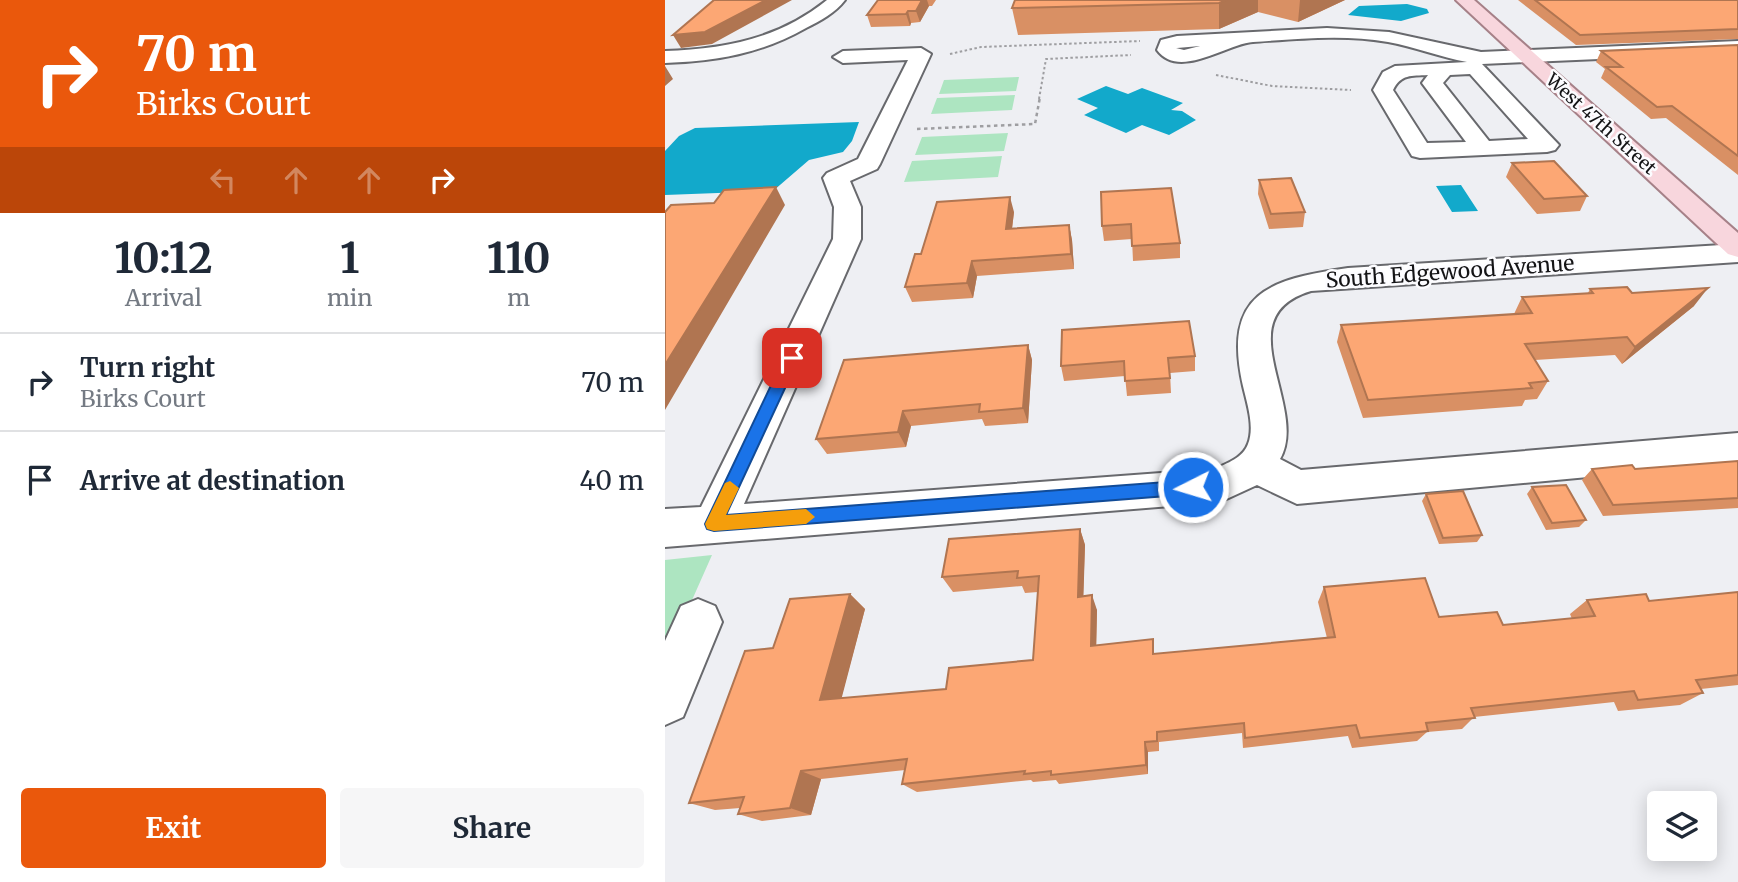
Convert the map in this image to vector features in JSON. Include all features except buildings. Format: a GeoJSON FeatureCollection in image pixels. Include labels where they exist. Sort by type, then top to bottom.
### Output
{"type":"FeatureCollection","features":[{"type":"Feature","properties":{"kind":"main road","name":"West 47th Street"},"geometry":{"type":"LineString","coordinates":[[1464,0],[1738,250]]}},
{"type":"Feature","properties":{"kind":"street"},"geometry":{"type":"LineString","coordinates":[[665,57],[747,50],[805,22],[837,0]]}},
{"type":"Feature","properties":{"kind":"street"},"geometry":{"type":"LineString","coordinates":[[1234,39],[1376,35],[1478,63],[1547,145],[1420,151],[1383,90],[1390,76],[1402,70],[1444,69],[1478,63],[1526,56],[1738,47]]}},
{"type":"Feature","properties":{"kind":"street"},"geometry":{"type":"LineString","coordinates":[[714,524],[847,239],[850,211],[845,191],[836,178],[868,163],[921,54],[843,57]]}},
{"type":"Feature","properties":{"kind":"street"},"geometry":{"type":"LineString","coordinates":[[1444,69],[1432,83],[1483,148]]}},
{"type":"Feature","properties":{"kind":"street","name":"South Edgewood Avenue"},"geometry":{"type":"LineString","coordinates":[[1257,466],[1267,449],[1271,433],[1250,336],[1262,306],[1291,287],[1348,277],[1738,250]]}},
{"type":"Feature","properties":{"kind":"street"},"geometry":{"type":"LineString","coordinates":[[665,528],[1220,485],[1240,479],[1257,466],[1297,487],[1738,448]]}},
{"type":"Feature","properties":{"kind":"street"},"geometry":{"type":"LineString","coordinates":[[665,699],[698,622]]}},
{"type":"Feature","properties":{"kind":"path"},"geometry":{"type":"LineString","coordinates":[[944,57],[981,47],[1149,41]]}},
{"type":"Feature","properties":{"kind":"path"},"geometry":{"type":"LineString","coordinates":[[915,129],[1034,124],[1046,59],[1131,55]]}},
{"type":"Feature","properties":{"kind":"path"},"geometry":{"type":"LineString","coordinates":[[1216,75],[1272,86],[1351,90]]}},
{"type":"Feature","properties":{"kind":"green space"},"geometry":{"type":"Polygon","coordinates":[[[1019,77],[1016,91],[939,94],[944,80],[1019,77]]]}},
{"type":"Feature","properties":{"kind":"green space"},"geometry":{"type":"Polygon","coordinates":[[[1015,95],[1012,110],[931,114],[937,98],[1015,95]]]}},
{"type":"Feature","properties":{"kind":"green space"},"geometry":{"type":"Polygon","coordinates":[[[1008,133],[1004,151],[915,155],[922,137],[1008,133]]]}},
{"type":"Feature","properties":{"kind":"green space"},"geometry":{"type":"Polygon","coordinates":[[[1002,156],[998,177],[904,182],[912,161],[1002,156]]]}},
{"type":"Feature","properties":{"kind":"green space"},"geometry":{"type":"Polygon","coordinates":[[[712,555],[665,661],[665,560],[712,555]]]}},
{"type":"Feature","properties":{"kind":"water"},"geometry":{"type":"Polygon","coordinates":[[[1407,4],[1427,9],[1429,13],[1401,21],[1348,15],[1359,6],[1407,4]]]}},
{"type":"Feature","properties":{"kind":"water"},"geometry":{"type":"Polygon","coordinates":[[[1106,86],[1128,94],[1142,88],[1183,103],[1171,110],[1182,111],[1196,120],[1169,135],[1142,125],[1126,133],[1084,115],[1098,108],[1077,99],[1106,86]]]}},
{"type":"Feature","properties":{"kind":"water"},"geometry":{"type":"Polygon","coordinates":[[[859,122],[852,141],[843,152],[809,160],[773,191],[665,195],[665,151],[679,136],[695,128],[859,122]]]}},
{"type":"Feature","properties":{"kind":"water"},"geometry":{"type":"Polygon","coordinates":[[[1461,185],[1478,211],[1452,212],[1436,186],[1461,185]]]}},
{"type":"Feature","properties":{"kind":"slow traffic"},"geometry":{"type":"LineString","coordinates":[[730,488],[714,524],[806,517]]}},
{"type":"Feature","properties":{"kind":"route"},"geometry":{"type":"LineString","coordinates":[[792,358],[714,524],[1193,487]]}}]}
